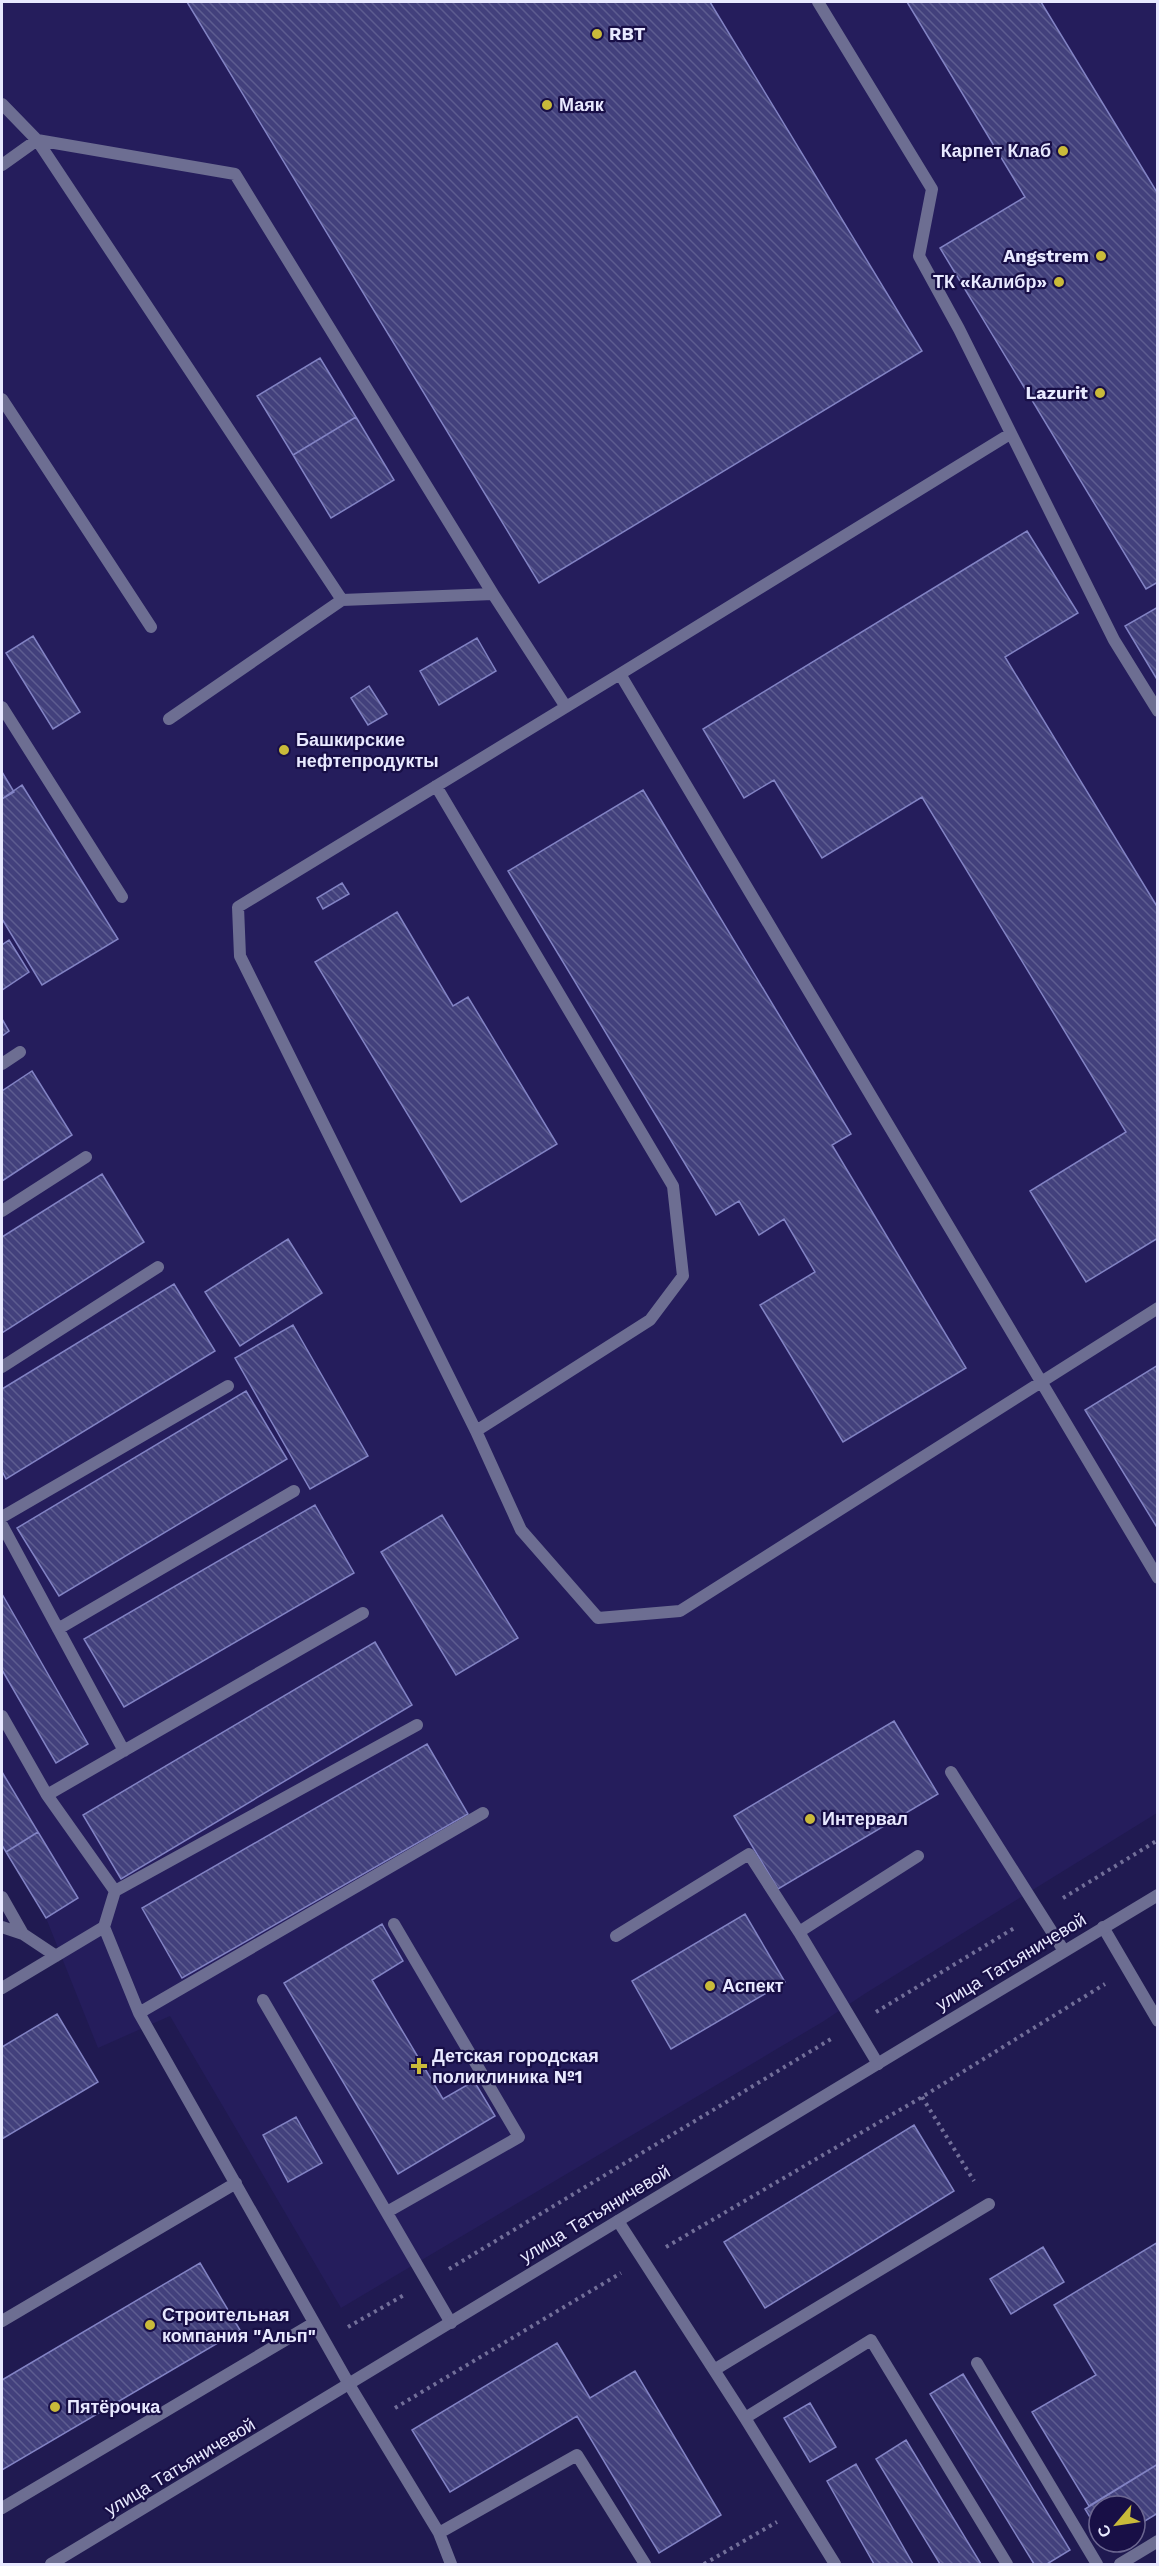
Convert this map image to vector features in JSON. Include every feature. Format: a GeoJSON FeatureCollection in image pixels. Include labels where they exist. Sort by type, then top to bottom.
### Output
{"type":"FeatureCollection","features":[{"type":"Feature","properties":{"kind":"street"},"geometry":{"type":"LineString","coordinates":[[819,2],[932,189],[919,256],[959,329],[1114,640],[1158,711]]}},
{"type":"Feature","properties":{"kind":"street"},"geometry":{"type":"LineString","coordinates":[[2,104],[37,140],[342,600]]}},
{"type":"Feature","properties":{"kind":"street"},"geometry":{"type":"LineString","coordinates":[[2,165],[37,140],[236,174],[493,594],[566,707]]}},
{"type":"Feature","properties":{"kind":"street"},"geometry":{"type":"LineString","coordinates":[[2,399],[151,627]]}},
{"type":"Feature","properties":{"kind":"street"},"geometry":{"type":"LineString","coordinates":[[1010,434],[238,907],[240,956],[476,1431],[521,1530],[598,1618],[680,1611],[1158,1308]]}},
{"type":"Feature","properties":{"kind":"street"},"geometry":{"type":"LineString","coordinates":[[169,719],[342,600],[493,594]]}},
{"type":"Feature","properties":{"kind":"street"},"geometry":{"type":"LineString","coordinates":[[620,674],[1158,1578]]}},
{"type":"Feature","properties":{"kind":"street"},"geometry":{"type":"LineString","coordinates":[[2,707],[122,897]]}},
{"type":"Feature","properties":{"kind":"street"},"geometry":{"type":"LineString","coordinates":[[436,786],[673,1186],[683,1276],[650,1320],[476,1431]]}},
{"type":"Feature","properties":{"kind":"street"},"geometry":{"type":"LineString","coordinates":[[2,1064],[20,1052]]}},
{"type":"Feature","properties":{"kind":"street"},"geometry":{"type":"LineString","coordinates":[[2,1211],[86,1157]]}},
{"type":"Feature","properties":{"kind":"street"},"geometry":{"type":"LineString","coordinates":[[2,1367],[158,1266]]}},
{"type":"Feature","properties":{"kind":"street"},"geometry":{"type":"LineString","coordinates":[[2,1517],[228,1386]]}},
{"type":"Feature","properties":{"kind":"street"},"geometry":{"type":"LineString","coordinates":[[58,1629],[294,1491]]}},
{"type":"Feature","properties":{"kind":"street"},"geometry":{"type":"LineString","coordinates":[[2,1525],[124,1751]]}},
{"type":"Feature","properties":{"kind":"street"},"geometry":{"type":"LineString","coordinates":[[47,1795],[363,1613]]}},
{"type":"Feature","properties":{"kind":"street"},"geometry":{"type":"LineString","coordinates":[[2,1716],[47,1795],[115,1891]]}},
{"type":"Feature","properties":{"kind":"street"},"geometry":{"type":"LineString","coordinates":[[417,1725],[115,1891],[104,1927],[139,2013],[324,2341],[439,2534],[451,2565]]}},
{"type":"Feature","properties":{"kind":"street"},"geometry":{"type":"LineString","coordinates":[[951,1772],[1064,1951]]}},
{"type":"Feature","properties":{"kind":"street"},"geometry":{"type":"LineString","coordinates":[[139,2013],[483,1813]]}},
{"type":"Feature","properties":{"kind":"street"},"geometry":{"type":"LineString","coordinates":[[616,1936],[749,1854],[878,2064]]}},
{"type":"Feature","properties":{"kind":"street"},"geometry":{"type":"LineString","coordinates":[[799,1932],[918,1856]]}},
{"type":"Feature","properties":{"kind":"street","name":"улица Татьяничевой"},"geometry":{"type":"LineString","coordinates":[[51,2565],[350,2386],[451,2322],[1158,1894]]}},
{"type":"Feature","properties":{"kind":"street"},"geometry":{"type":"LineString","coordinates":[[2,1897],[24,1934]]}},
{"type":"Feature","properties":{"kind":"street"},"geometry":{"type":"LineString","coordinates":[[387,2212],[519,2137],[394,1924]]}},
{"type":"Feature","properties":{"kind":"street"},"geometry":{"type":"LineString","coordinates":[[2,1927],[24,1934],[56,1956]]}},
{"type":"Feature","properties":{"kind":"street"},"geometry":{"type":"LineString","coordinates":[[2,1988],[104,1927]]}},
{"type":"Feature","properties":{"kind":"street"},"geometry":{"type":"LineString","coordinates":[[1103,1927],[1158,2021]]}},
{"type":"Feature","properties":{"kind":"street"},"geometry":{"type":"LineString","coordinates":[[263,2000],[451,2322]]}},
{"type":"Feature","properties":{"kind":"street"},"geometry":{"type":"LineString","coordinates":[[2,2321],[236,2183]]}},
{"type":"Feature","properties":{"kind":"street"},"geometry":{"type":"LineString","coordinates":[[714,2370],[989,2204]]}},
{"type":"Feature","properties":{"kind":"street"},"geometry":{"type":"LineString","coordinates":[[618,2221],[745,2418],[835,2565]]}},
{"type":"Feature","properties":{"kind":"street"},"geometry":{"type":"LineString","coordinates":[[2,2508],[314,2323]]}},
{"type":"Feature","properties":{"kind":"street"},"geometry":{"type":"LineString","coordinates":[[745,2418],[871,2340],[1007,2565]]}},
{"type":"Feature","properties":{"kind":"street"},"geometry":{"type":"LineString","coordinates":[[976,2363],[1097,2565]]}},
{"type":"Feature","properties":{"kind":"street"},"geometry":{"type":"LineString","coordinates":[[439,2534],[577,2455],[645,2565]]}},
{"type":"Feature","properties":{"kind":"street"},"geometry":{"type":"LineString","coordinates":[[1120,2565],[1158,2541]]}},
{"type":"Feature","properties":{"kind":"path"},"geometry":{"type":"LineString","coordinates":[[324,2341],[427,2282],[855,2025],[1158,1840]]}},
{"type":"Feature","properties":{"kind":"path"},"geometry":{"type":"LineString","coordinates":[[371,2422],[922,2097],[1127,1970]]}},
{"type":"Feature","properties":{"kind":"path"},"geometry":{"type":"LineString","coordinates":[[922,2097],[989,2204]]}},
{"type":"Feature","properties":{"kind":"path"},"geometry":{"type":"LineString","coordinates":[[704,2565],[801,2508]]}},
{"type":"Feature","properties":{"kind":"shaded area"},"geometry":{"type":"Polygon","coordinates":[[[2,2],[1157,2],[1157,1813],[824,2021],[341,2308],[170,2016],[98,2048],[46,1918],[2,1845],[2,2]]]}},
{"type":"Feature","properties":{"kind":"building"},"geometry":{"type":"Polygon","coordinates":[[[187,2],[710,2],[922,351],[539,583],[187,2]]]}},
{"type":"Feature","properties":{"kind":"building","name":"ТК «Калибр»"},"geometry":{"type":"Polygon","coordinates":[[[907,2],[1041,2],[1158,194],[1158,582],[1146,589],[940,248],[1025,197],[907,2]]]}},
{"type":"Feature","properties":{"kind":"building"},"geometry":{"type":"Polygon","coordinates":[[[320,358],[356,417],[293,455],[257,396],[320,358]]]}},
{"type":"Feature","properties":{"kind":"building"},"geometry":{"type":"Polygon","coordinates":[[[356,417],[394,480],[331,518],[293,455],[356,417]]]}},
{"type":"Feature","properties":{"kind":"building"},"geometry":{"type":"Polygon","coordinates":[[[1027,531],[1078,613],[1005,657],[1158,908],[1158,1238],[1086,1282],[1030,1191],[1126,1132],[922,797],[822,858],[774,780],[744,798],[703,729],[1027,531]]]}},
{"type":"Feature","properties":{"kind":"building"},"geometry":{"type":"Polygon","coordinates":[[[1158,607],[1158,681],[1125,626],[1158,607]]]}},
{"type":"Feature","properties":{"kind":"building"},"geometry":{"type":"Polygon","coordinates":[[[33,636],[80,712],[53,729],[6,653],[33,636]]]}},
{"type":"Feature","properties":{"kind":"building"},"geometry":{"type":"Polygon","coordinates":[[[477,638],[496,671],[439,705],[420,671],[477,638]]]}},
{"type":"Feature","properties":{"kind":"building"},"geometry":{"type":"Polygon","coordinates":[[[369,686],[387,714],[368,725],[351,698],[369,686]]]}},
{"type":"Feature","properties":{"kind":"building"},"geometry":{"type":"Polygon","coordinates":[[[2,772],[14,792],[2,799],[2,772]]]}},
{"type":"Feature","properties":{"kind":"building"},"geometry":{"type":"Polygon","coordinates":[[[22,785],[118,939],[42,985],[2,919],[2,799],[22,785]]]}},
{"type":"Feature","properties":{"kind":"building"},"geometry":{"type":"Polygon","coordinates":[[[643,790],[851,1134],[832,1145],[966,1368],[843,1442],[760,1305],[815,1272],[784,1219],[759,1235],[739,1201],[716,1215],[508,871],[643,790]]]}},
{"type":"Feature","properties":{"kind":"building"},"geometry":{"type":"Polygon","coordinates":[[[342,883],[349,894],[323,909],[317,898],[342,883]]]}},
{"type":"Feature","properties":{"kind":"building"},"geometry":{"type":"Polygon","coordinates":[[[397,912],[453,1006],[468,997],[557,1144],[461,1202],[315,962],[397,912]]]}},
{"type":"Feature","properties":{"kind":"building"},"geometry":{"type":"Polygon","coordinates":[[[9,940],[29,972],[2,990],[2,945],[9,940]]]}},
{"type":"Feature","properties":{"kind":"building"},"geometry":{"type":"Polygon","coordinates":[[[2,1019],[9,1031],[2,1036],[2,1019]]]}},
{"type":"Feature","properties":{"kind":"building"},"geometry":{"type":"Polygon","coordinates":[[[32,1071],[72,1135],[2,1181],[2,1091],[32,1071]]]}},
{"type":"Feature","properties":{"kind":"building"},"geometry":{"type":"Polygon","coordinates":[[[102,1174],[144,1242],[2,1333],[2,1237],[102,1174]]]}},
{"type":"Feature","properties":{"kind":"building"},"geometry":{"type":"Polygon","coordinates":[[[288,1239],[322,1293],[240,1346],[205,1292],[288,1239]]]}},
{"type":"Feature","properties":{"kind":"building"},"geometry":{"type":"Polygon","coordinates":[[[174,1284],[215,1351],[6,1479],[2,1471],[2,1389],[174,1284]]]}},
{"type":"Feature","properties":{"kind":"building"},"geometry":{"type":"Polygon","coordinates":[[[293,1325],[368,1456],[310,1489],[235,1358],[293,1325]]]}},
{"type":"Feature","properties":{"kind":"building"},"geometry":{"type":"Polygon","coordinates":[[[1158,1365],[1158,1529],[1085,1410],[1158,1365]]]}},
{"type":"Feature","properties":{"kind":"building"},"geometry":{"type":"Polygon","coordinates":[[[246,1391],[287,1459],[59,1596],[17,1528],[246,1391]]]}},
{"type":"Feature","properties":{"kind":"building"},"geometry":{"type":"Polygon","coordinates":[[[315,1505],[354,1573],[124,1707],[84,1639],[315,1505]]]}},
{"type":"Feature","properties":{"kind":"building"},"geometry":{"type":"Polygon","coordinates":[[[442,1515],[518,1638],[456,1675],[381,1552],[442,1515]]]}},
{"type":"Feature","properties":{"kind":"building"},"geometry":{"type":"Polygon","coordinates":[[[2,1594],[88,1744],[56,1763],[2,1670],[2,1594]]]}},
{"type":"Feature","properties":{"kind":"building"},"geometry":{"type":"Polygon","coordinates":[[[375,1642],[412,1705],[121,1879],[83,1815],[375,1642]]]}},
{"type":"Feature","properties":{"kind":"building"},"geometry":{"type":"Polygon","coordinates":[[[894,1721],[938,1794],[778,1889],[734,1816],[894,1721]]]}},
{"type":"Feature","properties":{"kind":"building"},"geometry":{"type":"Polygon","coordinates":[[[427,1744],[468,1814],[182,1978],[142,1908],[427,1744]]]}},
{"type":"Feature","properties":{"kind":"building"},"geometry":{"type":"Polygon","coordinates":[[[2,1772],[38,1832],[6,1852],[2,1845],[2,1772]]]}},
{"type":"Feature","properties":{"kind":"building"},"geometry":{"type":"Polygon","coordinates":[[[38,1832],[78,1898],[46,1918],[6,1852],[38,1832]]]}},
{"type":"Feature","properties":{"kind":"building"},"geometry":{"type":"Polygon","coordinates":[[[745,1914],[785,1982],[671,2049],[632,1981],[745,1914]]]}},
{"type":"Feature","properties":{"kind":"building"},"geometry":{"type":"Polygon","coordinates":[[[382,1924],[403,1961],[372,1980],[443,2099],[474,2081],[495,2116],[398,2174],[284,1983],[382,1924]]]}},
{"type":"Feature","properties":{"kind":"building"},"geometry":{"type":"Polygon","coordinates":[[[57,2014],[98,2082],[2,2139],[2,2047],[57,2014]]]}},
{"type":"Feature","properties":{"kind":"building"},"geometry":{"type":"Polygon","coordinates":[[[296,2117],[322,2163],[288,2182],[263,2135],[296,2117]]]}},
{"type":"Feature","properties":{"kind":"building"},"geometry":{"type":"Polygon","coordinates":[[[914,2125],[954,2191],[765,2308],[724,2242],[914,2125]]]}},
{"type":"Feature","properties":{"kind":"building"},"geometry":{"type":"Polygon","coordinates":[[[1158,2242],[1158,2464],[1109,2494],[1087,2494],[1087,2503],[1032,2412],[1096,2375],[1054,2305],[1158,2242]]]}},
{"type":"Feature","properties":{"kind":"building"},"geometry":{"type":"Polygon","coordinates":[[[1043,2247],[1064,2282],[1011,2314],[990,2279],[1043,2247]]]}},
{"type":"Feature","properties":{"kind":"building"},"geometry":{"type":"Polygon","coordinates":[[[200,2263],[240,2330],[2,2470],[2,2380],[200,2263]]]}},
{"type":"Feature","properties":{"kind":"building"},"geometry":{"type":"Polygon","coordinates":[[[557,2343],[590,2398],[635,2371],[721,2515],[659,2553],[577,2416],[450,2492],[412,2430],[557,2343]]]}},
{"type":"Feature","properties":{"kind":"building"},"geometry":{"type":"Polygon","coordinates":[[[963,2374],[1070,2550],[1047,2564],[1034,2564],[930,2394],[963,2374]]]}},
{"type":"Feature","properties":{"kind":"building"},"geometry":{"type":"Polygon","coordinates":[[[810,2403],[836,2447],[810,2462],[784,2418],[810,2403]]]}},
{"type":"Feature","properties":{"kind":"building"},"geometry":{"type":"Polygon","coordinates":[[[906,2440],[981,2564],[940,2564],[876,2459],[906,2440]]]}},
{"type":"Feature","properties":{"kind":"building"},"geometry":{"type":"Polygon","coordinates":[[[856,2464],[913,2564],[874,2564],[827,2481],[856,2464]]]}},
{"type":"Feature","properties":{"kind":"building"},"geometry":{"type":"Polygon","coordinates":[[[1158,2464],[1158,2513],[1147,2520],[1147,2494],[1109,2494],[1158,2464]]]}},
{"type":"Feature","properties":{"kind":"place","name":"RBT"},"geometry":{"type":"Point","coordinates":[597,34]}},
{"type":"Feature","properties":{"kind":"place","name":"Маяк"},"geometry":{"type":"Point","coordinates":[547,105]}},
{"type":"Feature","properties":{"kind":"place","name":"Карпет Клаб"},"geometry":{"type":"Point","coordinates":[1063,151]}},
{"type":"Feature","properties":{"kind":"place","name":"Angstrem"},"geometry":{"type":"Point","coordinates":[1101,256]}},
{"type":"Feature","properties":{"kind":"place","name":"ТК «Калибр»"},"geometry":{"type":"Point","coordinates":[1059,282]}},
{"type":"Feature","properties":{"kind":"place","name":"Lazurit"},"geometry":{"type":"Point","coordinates":[1100,393]}},
{"type":"Feature","properties":{"kind":"place","name":"Башкирские нефтепродукты"},"geometry":{"type":"Point","coordinates":[284,750]}},
{"type":"Feature","properties":{"kind":"place","name":"Интервал"},"geometry":{"type":"Point","coordinates":[810,1819]}},
{"type":"Feature","properties":{"kind":"place","name":"Аспект"},"geometry":{"type":"Point","coordinates":[710,1986]}},
{"type":"Feature","properties":{"kind":"place","name":"Детская городская поликлиника №1"},"geometry":{"type":"Point","coordinates":[419,2066]}},
{"type":"Feature","properties":{"kind":"place","name":"Строительная компания \"Альп\""},"geometry":{"type":"Point","coordinates":[150,2325]}},
{"type":"Feature","properties":{"kind":"place","name":"Пятёрочка"},"geometry":{"type":"Point","coordinates":[55,2407]}}]}
